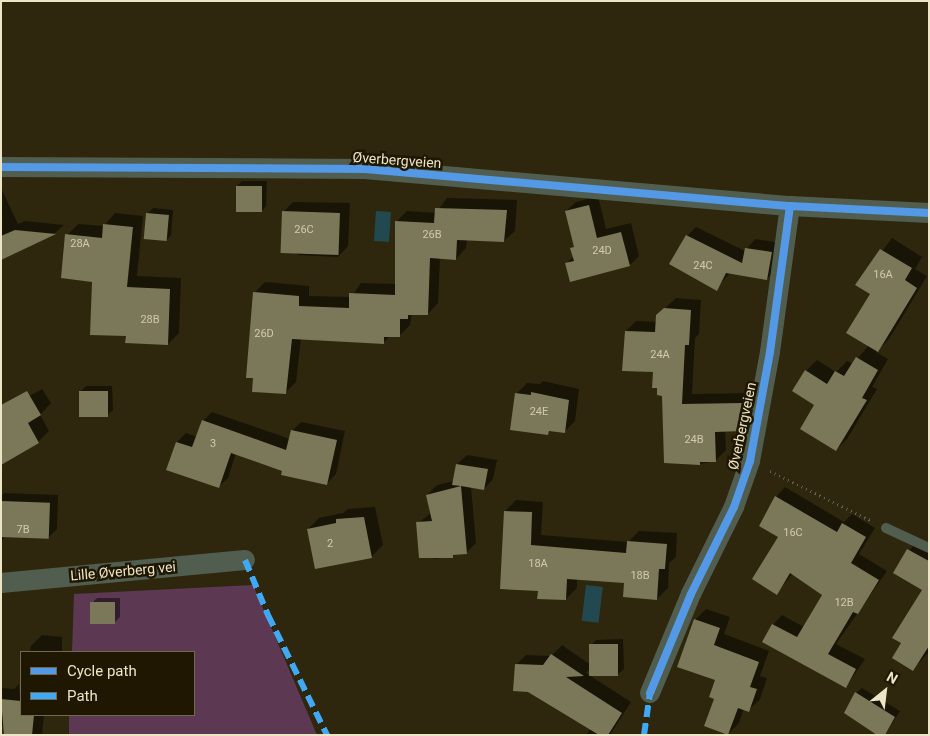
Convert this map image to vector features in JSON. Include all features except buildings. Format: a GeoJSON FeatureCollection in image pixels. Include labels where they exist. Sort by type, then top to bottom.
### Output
{"type":"FeatureCollection","features":[{"type":"Feature","properties":{"kind":"street","name":"Øverbergveien"},"geometry":{"type":"LineString","coordinates":[[1,166],[365,169],[790,206],[929,213]]}},
{"type":"Feature","properties":{"kind":"street","name":"Øverbergveien"},"geometry":{"type":"LineString","coordinates":[[650,694],[691,594],[734,507],[750,461],[770,352],[790,206]]}},
{"type":"Feature","properties":{"kind":"street","name":"Lille Øverberg vei"},"geometry":{"type":"LineString","coordinates":[[1,583],[245,560]]}},
{"type":"Feature","properties":{"kind":"lane"},"geometry":{"type":"LineString","coordinates":[[886,528],[929,548]]}},
{"type":"Feature","properties":{"kind":"path"},"geometry":{"type":"LineString","coordinates":[[750,461],[886,528]]}},
{"type":"Feature","properties":{"kind":"shaded area"},"geometry":{"type":"Polygon","coordinates":[[[253,585],[317,735],[69,735],[69,716],[195,716],[195,651],[72,651],[74,594],[253,585]]]}},
{"type":"Feature","properties":{"kind":"water"},"geometry":{"type":"Polygon","coordinates":[[[376,211],[391,212],[389,242],[374,241],[376,211]]]}},
{"type":"Feature","properties":{"kind":"water"},"geometry":{"type":"Polygon","coordinates":[[[586,585],[603,587],[598,623],[582,621],[586,585]]]}},
{"type":"Feature","properties":{"kind":"marked path"},"geometry":{"type":"LineString","coordinates":[[245,560],[268,615],[327,735]]}},
{"type":"Feature","properties":{"kind":"marked path"},"geometry":{"type":"LineString","coordinates":[[644,735],[650,693]]}},
{"type":"Feature","properties":{"kind":"cycle path"},"geometry":{"type":"LineString","coordinates":[[1,167],[365,169],[790,206],[929,213]]}},
{"type":"Feature","properties":{"kind":"cycle path"},"geometry":{"type":"LineString","coordinates":[[650,693],[691,594],[734,507],[750,461],[770,352],[790,206]]}}]}
